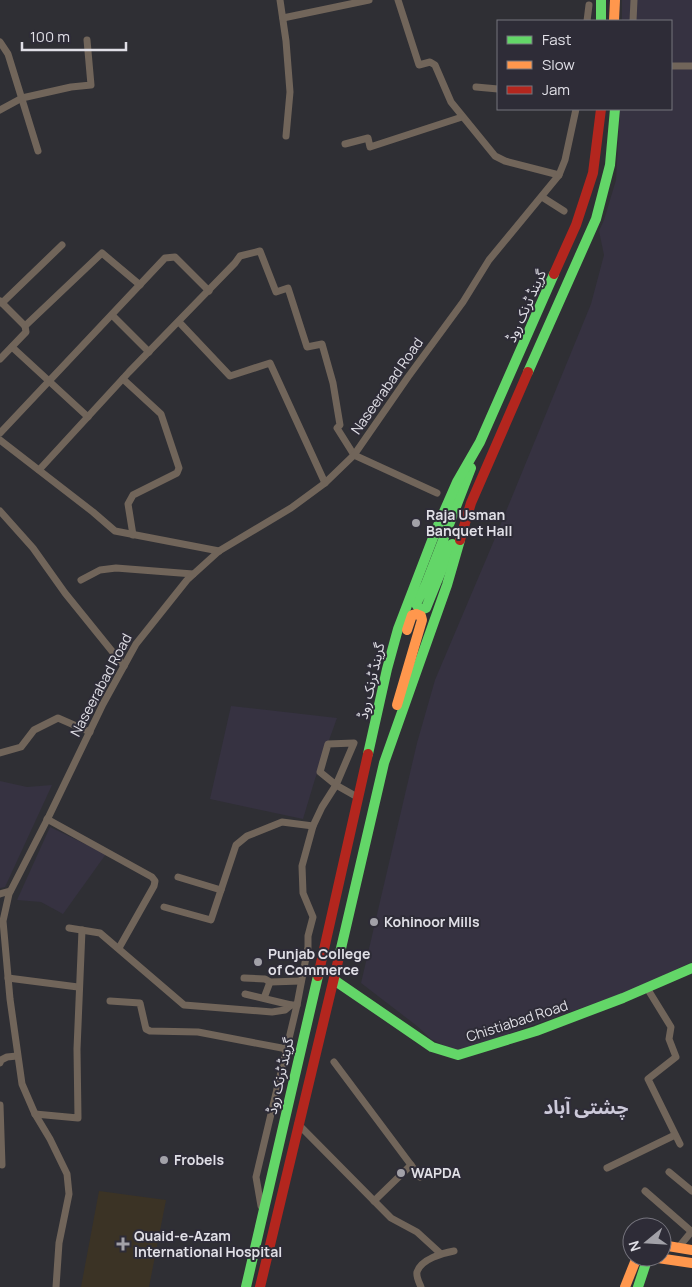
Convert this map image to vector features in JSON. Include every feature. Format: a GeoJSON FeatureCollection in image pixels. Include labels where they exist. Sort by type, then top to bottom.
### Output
{"type":"FeatureCollection","features":[{"type":"Feature","properties":{"kind":"main road"},"geometry":{"type":"LineString","coordinates":[[601,0],[601,20]]}},
{"type":"Feature","properties":{"kind":"main road"},"geometry":{"type":"LineString","coordinates":[[614,20],[615,0]]}},
{"type":"Feature","properties":{"kind":"main road","name":"گرینڈ ٹرنک روڈ"},"geometry":{"type":"LineString","coordinates":[[246,1287],[359,798],[386,669],[405,611],[453,490],[475,454],[576,225],[593,174],[601,110]]}},
{"type":"Feature","properties":{"kind":"main road","name":"گرینڈ ٹرنک روڈ"},"geometry":{"type":"LineString","coordinates":[[260,1286],[384,763],[425,642],[447,585],[471,503],[596,219],[612,158],[614,110]]}},
{"type":"Feature","properties":{"kind":"main road"},"geometry":{"type":"LineString","coordinates":[[471,503],[445,559],[426,608],[420,610],[416,604],[426,584],[466,484],[475,454]]}},
{"type":"Feature","properties":{"kind":"main road"},"geometry":{"type":"LineString","coordinates":[[371,742],[412,615],[417,614],[422,620],[402,687],[384,763]]}},
{"type":"Feature","properties":{"kind":"main road","name":"Chistiabad Road"},"geometry":{"type":"LineString","coordinates":[[334,980],[432,1047],[458,1055],[536,1031],[647,988],[692,968]]}},
{"type":"Feature","properties":{"kind":"main road"},"geometry":{"type":"LineString","coordinates":[[672,1247],[692,1250]]}},
{"type":"Feature","properties":{"kind":"main road"},"geometry":{"type":"LineString","coordinates":[[672,1260],[692,1263]]}},
{"type":"Feature","properties":{"kind":"main road"},"geometry":{"type":"LineString","coordinates":[[625,1287],[633,1267]]}},
{"type":"Feature","properties":{"kind":"main road"},"geometry":{"type":"LineString","coordinates":[[638,1287],[645,1267]]}},
{"type":"Feature","properties":{"kind":"main road"},"geometry":{"type":"LineString","coordinates":[[242,1287],[250,1272]]}},
{"type":"Feature","properties":{"kind":"street"},"geometry":{"type":"LineString","coordinates":[[280,0],[286,41],[290,92],[286,136]]}},
{"type":"Feature","properties":{"kind":"street"},"geometry":{"type":"LineString","coordinates":[[283,18],[369,0]]}},
{"type":"Feature","properties":{"kind":"street"},"geometry":{"type":"LineString","coordinates":[[398,0],[419,65],[430,62],[435,65],[451,102],[495,156],[506,161],[559,174]]}},
{"type":"Feature","properties":{"kind":"street"},"geometry":{"type":"LineString","coordinates":[[633,20],[634,0]]}},
{"type":"Feature","properties":{"kind":"street"},"geometry":{"type":"LineString","coordinates":[[587,20],[588,6]]}},
{"type":"Feature","properties":{"kind":"street"},"geometry":{"type":"LineString","coordinates":[[0,110],[22,98],[71,87],[91,85],[87,40]]}},
{"type":"Feature","properties":{"kind":"street"},"geometry":{"type":"LineString","coordinates":[[0,42],[8,54],[38,151]]}},
{"type":"Feature","properties":{"kind":"street"},"geometry":{"type":"LineString","coordinates":[[672,66],[692,66]]}},
{"type":"Feature","properties":{"kind":"street"},"geometry":{"type":"LineString","coordinates":[[476,87],[497,88]]}},
{"type":"Feature","properties":{"kind":"street","name":"Naseerabad Road"},"geometry":{"type":"LineString","coordinates":[[56,1287],[59,1243],[69,1194],[67,1174],[35,1114],[22,1084],[8,979],[3,921],[10,891],[136,644],[193,574],[219,551],[291,508],[325,483],[354,455],[408,376],[463,302],[489,260],[559,174],[566,160],[576,110]]}},
{"type":"Feature","properties":{"kind":"street"},"geometry":{"type":"LineString","coordinates":[[345,144],[368,138],[370,146],[462,117]]}},
{"type":"Feature","properties":{"kind":"street"},"geometry":{"type":"LineString","coordinates":[[542,197],[564,211]]}},
{"type":"Feature","properties":{"kind":"street"},"geometry":{"type":"LineString","coordinates":[[0,359],[26,332],[25,326],[1,302],[62,245]]}},
{"type":"Feature","properties":{"kind":"street"},"geometry":{"type":"LineString","coordinates":[[39,470],[240,256],[260,251],[276,292],[288,288],[308,347],[322,344],[333,383],[340,425],[337,428],[354,455],[437,493]]}},
{"type":"Feature","properties":{"kind":"street"},"geometry":{"type":"LineString","coordinates":[[25,326],[102,253],[140,285]]}},
{"type":"Feature","properties":{"kind":"street"},"geometry":{"type":"LineString","coordinates":[[0,434],[165,258],[174,258],[209,291]]}},
{"type":"Feature","properties":{"kind":"street"},"geometry":{"type":"LineString","coordinates":[[112,315],[149,352]]}},
{"type":"Feature","properties":{"kind":"street"},"geometry":{"type":"LineString","coordinates":[[179,322],[230,376],[270,363],[325,483]]}},
{"type":"Feature","properties":{"kind":"street"},"geometry":{"type":"LineString","coordinates":[[12,347],[88,417]]}},
{"type":"Feature","properties":{"kind":"street"},"geometry":{"type":"LineString","coordinates":[[123,379],[161,414],[179,468],[178,473],[133,495],[128,504],[133,535]]}},
{"type":"Feature","properties":{"kind":"street"},"geometry":{"type":"LineString","coordinates":[[0,440],[94,512],[115,531],[219,551]]}},
{"type":"Feature","properties":{"kind":"street"},"geometry":{"type":"LineString","coordinates":[[0,511],[33,548],[65,592],[124,666]]}},
{"type":"Feature","properties":{"kind":"street"},"geometry":{"type":"LineString","coordinates":[[81,580],[100,570],[116,568],[193,574]]}},
{"type":"Feature","properties":{"kind":"street"},"geometry":{"type":"LineString","coordinates":[[0,753],[21,747],[34,730],[58,718],[90,732]]}},
{"type":"Feature","properties":{"kind":"street"},"geometry":{"type":"LineString","coordinates":[[263,1214],[256,1177],[287,1049],[294,1005],[308,947],[308,936],[314,917],[303,893],[302,866],[313,826],[336,785],[354,743],[328,744],[320,772],[336,785],[359,798]]}},
{"type":"Feature","properties":{"kind":"street"},"geometry":{"type":"LineString","coordinates":[[47,819],[152,877],[155,881],[119,948]]}},
{"type":"Feature","properties":{"kind":"street"},"geometry":{"type":"LineString","coordinates":[[164,907],[211,920],[236,845],[247,836],[282,822],[313,826]]}},
{"type":"Feature","properties":{"kind":"street"},"geometry":{"type":"LineString","coordinates":[[178,877],[221,890]]}},
{"type":"Feature","properties":{"kind":"street"},"geometry":{"type":"LineString","coordinates":[[0,894],[10,891]]}},
{"type":"Feature","properties":{"kind":"street"},"geometry":{"type":"LineString","coordinates":[[69,928],[100,933],[184,1005],[272,1012],[285,1010],[294,1005]]}},
{"type":"Feature","properties":{"kind":"street"},"geometry":{"type":"LineString","coordinates":[[35,1114],[78,1118],[78,987],[82,930]]}},
{"type":"Feature","properties":{"kind":"street"},"geometry":{"type":"LineString","coordinates":[[244,978],[265,979],[270,982],[301,981]]}},
{"type":"Feature","properties":{"kind":"street"},"geometry":{"type":"LineString","coordinates":[[0,982],[8,979],[78,987]]}},
{"type":"Feature","properties":{"kind":"street"},"geometry":{"type":"LineString","coordinates":[[264,998],[270,982]]}},
{"type":"Feature","properties":{"kind":"street"},"geometry":{"type":"LineString","coordinates":[[647,988],[671,1027],[669,1039],[676,1057],[648,1079],[680,1144]]}},
{"type":"Feature","properties":{"kind":"street"},"geometry":{"type":"LineString","coordinates":[[245,994],[294,1005]]}},
{"type":"Feature","properties":{"kind":"street"},"geometry":{"type":"LineString","coordinates":[[110,1001],[140,1003],[144,1025],[150,1031],[198,1032],[287,1049]]}},
{"type":"Feature","properties":{"kind":"street"},"geometry":{"type":"LineString","coordinates":[[0,1061],[7,1057],[17,1056]]}},
{"type":"Feature","properties":{"kind":"street"},"geometry":{"type":"LineString","coordinates":[[334,1062],[420,1177]]}},
{"type":"Feature","properties":{"kind":"street"},"geometry":{"type":"LineString","coordinates":[[0,1105],[2,1165]]}},
{"type":"Feature","properties":{"kind":"street"},"geometry":{"type":"LineString","coordinates":[[298,1124],[391,1218],[416,1232],[440,1253]]}},
{"type":"Feature","properties":{"kind":"street"},"geometry":{"type":"LineString","coordinates":[[607,1168],[675,1135]]}},
{"type":"Feature","properties":{"kind":"street"},"geometry":{"type":"LineString","coordinates":[[374,1201],[411,1165]]}},
{"type":"Feature","properties":{"kind":"street"},"geometry":{"type":"LineString","coordinates":[[669,1172],[692,1191]]}},
{"type":"Feature","properties":{"kind":"street"},"geometry":{"type":"LineString","coordinates":[[645,1191],[692,1232],[678,1248]]}},
{"type":"Feature","properties":{"kind":"street"},"geometry":{"type":"LineString","coordinates":[[420,1287],[417,1273],[419,1268],[440,1253],[454,1251]]}},
{"type":"Feature","properties":{"kind":"shaded area"},"geometry":{"type":"Polygon","coordinates":[[[622,0],[692,0],[692,962],[627,992],[457,1052],[431,1039],[361,983],[417,743],[435,680],[591,304],[604,255],[599,231],[616,180],[620,110],[672,110],[672,20],[622,20],[622,0]]]}},
{"type":"Feature","properties":{"kind":"shaded area"},"geometry":{"type":"Polygon","coordinates":[[[231,706],[337,718],[303,819],[210,799],[231,706]]]}},
{"type":"Feature","properties":{"kind":"shaded area"},"geometry":{"type":"Polygon","coordinates":[[[0,781],[27,787],[52,785],[5,887],[0,888],[0,781]]]}},
{"type":"Feature","properties":{"kind":"shaded area"},"geometry":{"type":"Polygon","coordinates":[[[50,827],[106,854],[63,914],[41,902],[17,900],[50,827]]]}},
{"type":"Feature","properties":{"kind":"shaded area","name":"Quaid-e-Azam International Hospital"},"geometry":{"type":"Polygon","coordinates":[[[99,1191],[166,1200],[149,1287],[81,1287],[99,1191]]]}},
{"type":"Feature","properties":{"kind":"traffic: fast"},"geometry":{"type":"LineString","coordinates":[[601,0],[601,20]]}},
{"type":"Feature","properties":{"kind":"traffic: fast"},"geometry":{"type":"LineString","coordinates":[[528,372],[596,219],[610,165],[615,110]]}},
{"type":"Feature","properties":{"kind":"traffic: fast"},"geometry":{"type":"LineString","coordinates":[[368,754],[398,629],[436,530],[457,482],[480,442],[554,274]]}},
{"type":"Feature","properties":{"kind":"traffic: fast"},"geometry":{"type":"LineString","coordinates":[[452,544],[426,608],[420,610],[416,604],[426,584],[471,468]]}},
{"type":"Feature","properties":{"kind":"traffic: fast"},"geometry":{"type":"LineString","coordinates":[[339,957],[384,763],[447,585],[460,540]]}},
{"type":"Feature","properties":{"kind":"traffic: fast"},"geometry":{"type":"LineString","coordinates":[[334,980],[432,1047],[458,1055],[536,1031],[623,998],[692,968]]}},
{"type":"Feature","properties":{"kind":"traffic: fast"},"geometry":{"type":"LineString","coordinates":[[246,1287],[318,976]]}},
{"type":"Feature","properties":{"kind":"traffic: fast"},"geometry":{"type":"LineString","coordinates":[[638,1287],[645,1267]]}},
{"type":"Feature","properties":{"kind":"traffic: slow"},"geometry":{"type":"LineString","coordinates":[[614,20],[615,0]]}},
{"type":"Feature","properties":{"kind":"traffic: slow"},"geometry":{"type":"LineString","coordinates":[[397,705],[422,620],[421,616],[412,615],[407,630]]}},
{"type":"Feature","properties":{"kind":"traffic: slow"},"geometry":{"type":"LineString","coordinates":[[672,1247],[692,1250]]}},
{"type":"Feature","properties":{"kind":"traffic: slow"},"geometry":{"type":"LineString","coordinates":[[672,1260],[692,1263]]}},
{"type":"Feature","properties":{"kind":"traffic: slow"},"geometry":{"type":"LineString","coordinates":[[625,1287],[633,1267]]}},
{"type":"Feature","properties":{"kind":"traffic: jam"},"geometry":{"type":"LineString","coordinates":[[554,274],[576,225],[593,173],[601,110]]}},
{"type":"Feature","properties":{"kind":"traffic: jam"},"geometry":{"type":"LineString","coordinates":[[460,540],[471,503],[528,372]]}},
{"type":"Feature","properties":{"kind":"traffic: jam"},"geometry":{"type":"LineString","coordinates":[[318,976],[368,754]]}},
{"type":"Feature","properties":{"kind":"traffic: jam"},"geometry":{"type":"LineString","coordinates":[[260,1287],[339,957]]}},
{"type":"Feature","properties":{"kind":"place","name":"Raja Usman Banquet Hall"},"geometry":{"type":"Point","coordinates":[416,523]}},
{"type":"Feature","properties":{"kind":"place","name":"Kohinoor Mills"},"geometry":{"type":"Point","coordinates":[374,922]}},
{"type":"Feature","properties":{"kind":"place","name":"Punjab College of Commerce"},"geometry":{"type":"Point","coordinates":[258,962]}},
{"type":"Feature","properties":{"kind":"place","name":"Frobels"},"geometry":{"type":"Point","coordinates":[164,1160]}},
{"type":"Feature","properties":{"kind":"place","name":"WAPDA"},"geometry":{"type":"Point","coordinates":[401,1173]}},
{"type":"Feature","properties":{"kind":"place","name":"Quaid-e-Azam International Hospital"},"geometry":{"type":"Point","coordinates":[123,1244]}},
{"type":"Feature","properties":{"kind":"district","name":"چشتی آباد"},"geometry":{"type":"Point","coordinates":[586,1107]}}]}
